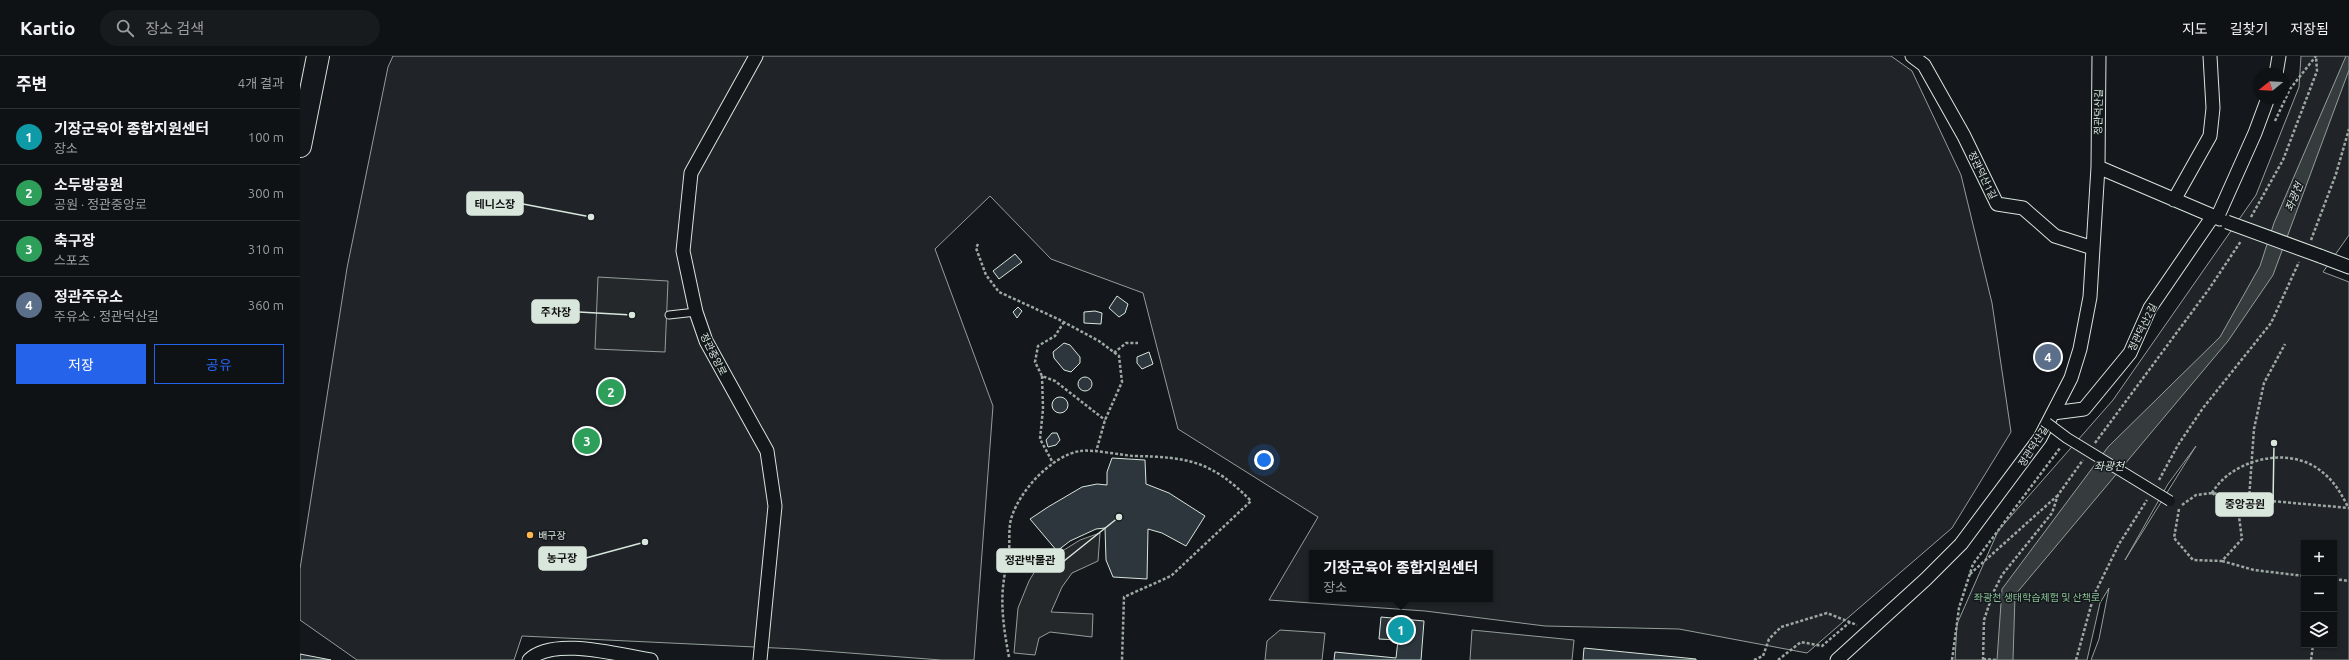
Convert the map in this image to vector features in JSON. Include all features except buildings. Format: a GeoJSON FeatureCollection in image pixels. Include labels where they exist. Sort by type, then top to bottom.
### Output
{"type":"FeatureCollection","features":[{"type":"Feature","properties":{"kind":"highway"},"geometry":{"type":"LineString","coordinates":[[300,146],[318,56]]}},
{"type":"Feature","properties":{"kind":"street","name":"정관중앙로"},"geometry":{"type":"LineString","coordinates":[[756,56],[691,173],[683,250],[696,312],[706,341],[767,451],[775,506],[760,660]]}},
{"type":"Feature","properties":{"kind":"street","name":"정관덕산1길"},"geometry":{"type":"LineString","coordinates":[[1912,56],[1924,65],[1964,136],[1997,204],[2023,208],[2055,236],[2093,248]]}},
{"type":"Feature","properties":{"kind":"street","name":"정관덕산길"},"geometry":{"type":"LineString","coordinates":[[1837,660],[1961,544],[2040,438],[2071,378],[2080,349],[2090,297],[2098,167],[2099,56]]}},
{"type":"Feature","properties":{"kind":"street"},"geometry":{"type":"LineString","coordinates":[[2174,200],[2210,136],[2214,108],[2210,56]]}},
{"type":"Feature","properties":{"kind":"street"},"geometry":{"type":"LineString","coordinates":[[2277,68],[2279,56]]}},
{"type":"Feature","properties":{"kind":"street","name":"정관덕산2길"},"geometry":{"type":"LineString","coordinates":[[2050,418],[2084,409],[2130,353],[2150,308],[2219,219],[2266,104]]}},
{"type":"Feature","properties":{"kind":"street"},"geometry":{"type":"LineString","coordinates":[[2098,167],[2219,219],[2349,267]]}},
{"type":"Feature","properties":{"kind":"street"},"geometry":{"type":"LineString","coordinates":[[2050,418],[2067,438],[2170,501]]}},
{"type":"Feature","properties":{"kind":"street"},"geometry":{"type":"LineString","coordinates":[[528,660],[535,653],[560,647],[651,660]]}},
{"type":"Feature","properties":{"kind":"lane"},"geometry":{"type":"LineString","coordinates":[[669,315],[696,312]]}},
{"type":"Feature","properties":{"kind":"path"},"geometry":{"type":"LineString","coordinates":[[2248,222],[2261,202],[2283,160],[2317,71],[2316,56],[2290,89],[2274,125]]}},
{"type":"Feature","properties":{"kind":"path"},"geometry":{"type":"LineString","coordinates":[[2308,246],[2336,174],[2349,129]]}},
{"type":"Feature","properties":{"kind":"path"},"geometry":{"type":"LineString","coordinates":[[2093,446],[2209,289],[2239,246],[2244,234]]}},
{"type":"Feature","properties":{"kind":"path"},"geometry":{"type":"LineString","coordinates":[[978,244],[976,248],[986,275],[999,292],[1064,322],[1119,356],[1122,382],[1105,420],[1096,452]]}},
{"type":"Feature","properties":{"kind":"path"},"geometry":{"type":"LineString","coordinates":[[2158,482],[2178,445],[2202,408],[2271,323],[2301,257]]}},
{"type":"Feature","properties":{"kind":"path"},"geometry":{"type":"LineString","coordinates":[[1053,463],[1040,439],[1043,409],[1042,376],[1035,362],[1038,346],[1055,336],[1064,322]]}},
{"type":"Feature","properties":{"kind":"path"},"geometry":{"type":"LineString","coordinates":[[1114,353],[1126,343],[1138,343]]}},
{"type":"Feature","properties":{"kind":"path"},"geometry":{"type":"LineString","coordinates":[[2249,499],[2254,429],[2264,383],[2285,344]]}},
{"type":"Feature","properties":{"kind":"path"},"geometry":{"type":"LineString","coordinates":[[1042,376],[1055,381],[1105,420]]}},
{"type":"Feature","properties":{"kind":"path"},"geometry":{"type":"LineString","coordinates":[[1952,660],[1959,608],[1973,564],[2067,438]]}},
{"type":"Feature","properties":{"kind":"path"},"geometry":{"type":"LineString","coordinates":[[1009,657],[1002,610],[1004,579],[1009,553],[1012,516],[1027,490],[1053,463],[1080,451],[1172,457],[1207,466],[1231,480],[1251,501],[1171,576],[1124,597],[1122,660]]}},
{"type":"Feature","properties":{"kind":"path"},"geometry":{"type":"LineString","coordinates":[[2212,493],[2220,480],[2244,464],[2268,458],[2294,459],[2320,470],[2338,486],[2349,508]]}},
{"type":"Feature","properties":{"kind":"path"},"geometry":{"type":"LineString","coordinates":[[1970,575],[2058,495],[2084,459]]}},
{"type":"Feature","properties":{"kind":"path"},"geometry":{"type":"LineString","coordinates":[[2212,493],[2238,509],[2242,539],[2222,561]]}},
{"type":"Feature","properties":{"kind":"path"},"geometry":{"type":"LineString","coordinates":[[2301,576],[2254,570],[2222,561],[2193,560],[2174,538],[2178,509],[2182,504],[2196,495],[2212,493],[2249,499],[2349,508]]}},
{"type":"Feature","properties":{"kind":"path"},"geometry":{"type":"LineString","coordinates":[[1996,660],[1983,660],[1984,620],[1993,593],[2002,575],[2052,513],[2058,495]]}},
{"type":"Feature","properties":{"kind":"path"},"geometry":{"type":"LineString","coordinates":[[2076,660],[2094,595],[2119,544],[2150,495]]}},
{"type":"Feature","properties":{"kind":"path"},"geometry":{"type":"LineString","coordinates":[[2337,579],[2349,581]]}},
{"type":"Feature","properties":{"kind":"path"},"geometry":{"type":"LineString","coordinates":[[1754,660],[1763,656],[1769,639],[1781,627],[1827,613],[1869,630]]}},
{"type":"Feature","properties":{"kind":"path"},"geometry":{"type":"LineString","coordinates":[[1778,660],[1801,642],[1822,646],[1850,622]]}},
{"type":"Feature","properties":{"kind":"path"},"geometry":{"type":"LineString","coordinates":[[2311,660],[2313,648]]}},
{"type":"Feature","properties":{"kind":"green space"},"geometry":{"type":"Polygon","coordinates":[[[393,56],[1891,56],[1912,71],[1961,175],[1992,303],[2011,432],[1952,528],[1807,653],[1679,629],[1545,626],[1425,611],[1269,600],[1318,517],[1178,429],[1143,293],[1051,259],[990,196],[935,249],[993,406],[974,660],[941,660],[797,649],[522,636],[514,660],[357,660],[300,620],[300,569],[347,268],[388,67],[393,56]]]}},
{"type":"Feature","properties":{"kind":"green space","name":"좌광천 생태학습체험 및 산책로"},"geometry":{"type":"Polygon","coordinates":[[[2301,56],[2349,56],[2349,235],[2323,272],[2349,282],[2349,660],[2091,660],[2099,639],[2109,588],[2100,603],[2087,660],[1955,660],[1957,624],[1998,531],[2113,400],[2256,195],[2299,87],[2301,56]],[[2196,446],[2168,484],[2125,560],[2196,446]]]}},
{"type":"Feature","properties":{"kind":"shaded area"},"geometry":{"type":"Polygon","coordinates":[[[598,277],[668,281],[665,352],[595,349],[598,277]]]}},
{"type":"Feature","properties":{"kind":"shaded area"},"geometry":{"type":"Polygon","coordinates":[[[1100,533],[1098,561],[1072,573],[1062,587],[1051,612],[1093,614],[1092,637],[1050,632],[1039,638],[1035,655],[1014,653],[1018,608],[1029,581],[1044,556],[1064,550],[1080,540],[1100,533]]]}},
{"type":"Feature","properties":{"kind":"shaded area"},"geometry":{"type":"Polygon","coordinates":[[[1280,630],[1325,633],[1322,660],[1265,660],[1267,641],[1280,630]]]}},
{"type":"Feature","properties":{"kind":"shaded area"},"geometry":{"type":"Polygon","coordinates":[[[1472,630],[1574,640],[1572,660],[1470,660],[1472,630]]]}},
{"type":"Feature","properties":{"kind":"water","name":"좌광천"},"geometry":{"type":"Polygon","coordinates":[[[2346,56],[2349,56],[2349,70],[2273,275],[2228,341],[2015,595],[2013,660],[1997,660],[2002,589],[2108,447],[2220,337],[2260,266],[2274,223],[2346,56]]]}},
{"type":"Feature","properties":{"kind":"place","name":"테니스장"},"geometry":{"type":"Point","coordinates":[591,217]}},
{"type":"Feature","properties":{"kind":"place","name":"주차장"},"geometry":{"type":"Point","coordinates":[632,315]}},
{"type":"Feature","properties":{"kind":"place","name":"정관주유소"},"geometry":{"type":"Point","coordinates":[2048,357]}},
{"type":"Feature","properties":{"kind":"place","name":"소두방공원"},"geometry":{"type":"Point","coordinates":[611,392]}},
{"type":"Feature","properties":{"kind":"place","name":"축구장"},"geometry":{"type":"Point","coordinates":[587,441]}},
{"type":"Feature","properties":{"kind":"place","name":"중앙공원"},"geometry":{"type":"Point","coordinates":[2274,443]}},
{"type":"Feature","properties":{"kind":"place","name":"정관박물관"},"geometry":{"type":"Point","coordinates":[1119,517]}},
{"type":"Feature","properties":{"kind":"place","name":"배구장"},"geometry":{"type":"Point","coordinates":[530,535]}},
{"type":"Feature","properties":{"kind":"place","name":"농구장"},"geometry":{"type":"Point","coordinates":[645,542]}},
{"type":"Feature","properties":{"kind":"place","name":"기장군육아 종합지원센터"},"geometry":{"type":"Point","coordinates":[1401,630]}}]}
